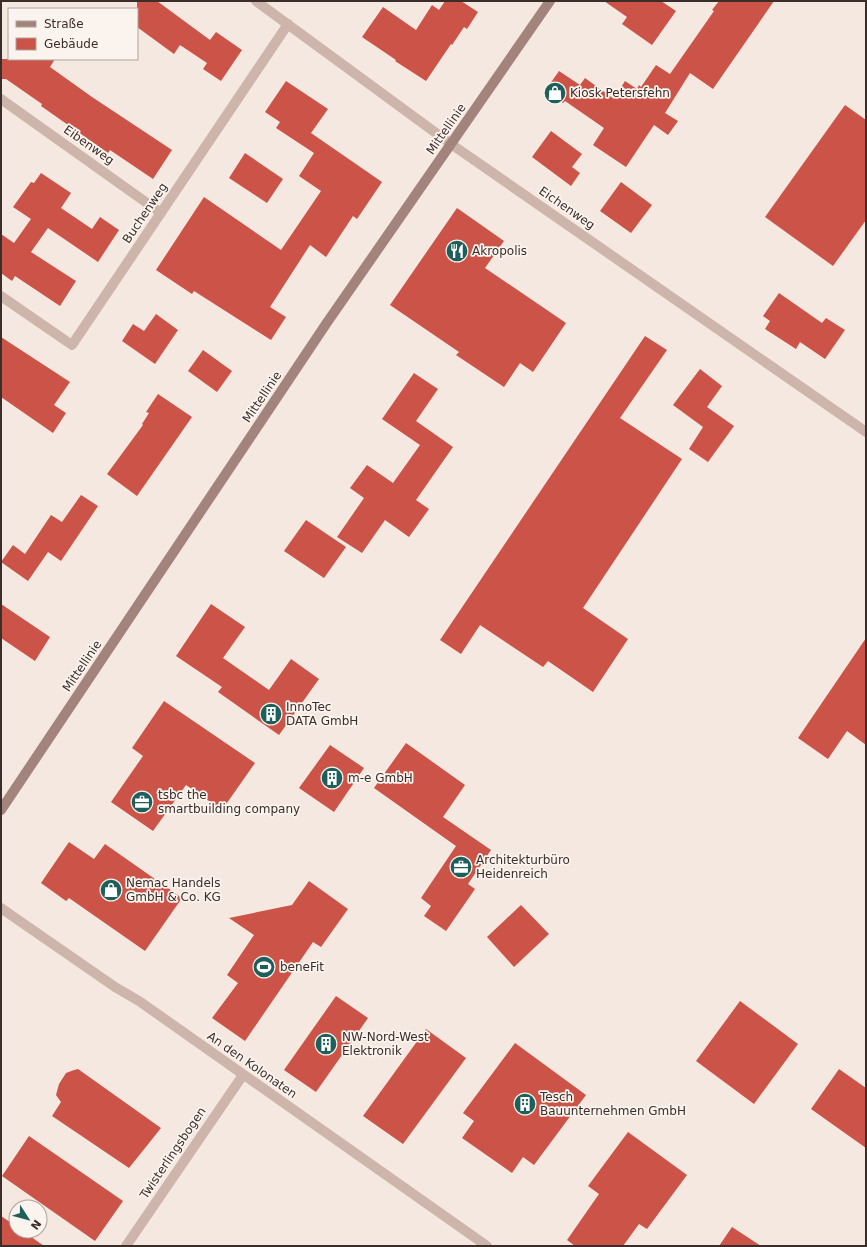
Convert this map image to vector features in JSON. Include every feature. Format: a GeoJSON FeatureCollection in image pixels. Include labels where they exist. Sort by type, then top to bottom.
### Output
{"type":"FeatureCollection","features":[{"type":"Feature","properties":{"kind":"street","name":"Eichenweg"},"geometry":{"type":"LineString","coordinates":[[256,1],[451,144],[866,432]]}},
{"type":"Feature","properties":{"kind":"street","name":"Mittellinie"},"geometry":{"type":"LineString","coordinates":[[1,810],[326,324],[550,1]]}},
{"type":"Feature","properties":{"kind":"street","name":"Buchenweg"},"geometry":{"type":"LineString","coordinates":[[1,296],[72,345],[288,24]]}},
{"type":"Feature","properties":{"kind":"street","name":"Eibenweg"},"geometry":{"type":"LineString","coordinates":[[1,99],[161,213]]}},
{"type":"Feature","properties":{"kind":"street","name":"An den Kolonaten"},"geometry":{"type":"LineString","coordinates":[[1,908],[115,987],[139,1001],[487,1246]]}},
{"type":"Feature","properties":{"kind":"street","name":"Twisterlingsbogen"},"geometry":{"type":"LineString","coordinates":[[126,1246],[243,1075]]}},
{"type":"Feature","properties":{"kind":"building"},"geometry":{"type":"Polygon","coordinates":[[[137,1],[157,1],[210,40],[216,32],[242,50],[221,81],[203,69],[207,63],[180,45],[174,54],[138,28],[137,1]]]}},
{"type":"Feature","properties":{"kind":"building"},"geometry":{"type":"Polygon","coordinates":[[[445,1],[461,1],[478,12],[467,29],[464,27],[452,45],[451,44],[426,81],[362,37],[383,7],[416,30],[432,5],[439,10],[445,1]]]}},
{"type":"Feature","properties":{"kind":"building"},"geometry":{"type":"Polygon","coordinates":[[[604,1],[661,1],[676,11],[652,45],[622,24],[627,17],[604,1]]]}},
{"type":"Feature","properties":{"kind":"building"},"geometry":{"type":"Polygon","coordinates":[[[719,1],[774,1],[713,89],[690,73],[665,113],[678,121],[668,135],[654,125],[626,167],[593,145],[604,128],[565,101],[563,103],[545,91],[559,71],[580,85],[585,78],[614,99],[625,81],[637,89],[639,85],[641,87],[656,65],[670,74],[714,11],[712,10],[719,1]]]}},
{"type":"Feature","properties":{"kind":"building"},"geometry":{"type":"Polygon","coordinates":[[[1,59],[54,60],[50,67],[172,150],[153,179],[110,150],[108,153],[41,106],[42,104],[6,79],[1,79],[1,59]]]}},
{"type":"Feature","properties":{"kind":"building"},"geometry":{"type":"Polygon","coordinates":[[[286,81],[328,109],[311,133],[382,182],[357,219],[353,216],[326,257],[310,245],[270,307],[286,317],[271,340],[194,291],[192,294],[156,270],[204,197],[281,250],[321,191],[299,176],[314,153],[276,128],[280,122],[265,112],[286,81]]]}},
{"type":"Feature","properties":{"kind":"building"},"geometry":{"type":"Polygon","coordinates":[[[845,105],[866,120],[866,220],[833,266],[765,217],[845,105]]]}},
{"type":"Feature","properties":{"kind":"building"},"geometry":{"type":"Polygon","coordinates":[[[551,131],[582,154],[572,167],[580,173],[571,186],[532,157],[551,131]]]}},
{"type":"Feature","properties":{"kind":"building"},"geometry":{"type":"Polygon","coordinates":[[[245,153],[283,179],[267,203],[229,178],[245,153]]]}},
{"type":"Feature","properties":{"kind":"building"},"geometry":{"type":"Polygon","coordinates":[[[41,173],[71,193],[61,208],[92,229],[100,217],[119,230],[98,262],[48,228],[31,252],[76,281],[60,306],[15,276],[12,281],[1,273],[1,234],[14,243],[31,219],[13,207],[31,182],[34,183],[41,173]]]}},
{"type":"Feature","properties":{"kind":"building"},"geometry":{"type":"Polygon","coordinates":[[[621,182],[652,205],[631,233],[600,211],[621,182]]]}},
{"type":"Feature","properties":{"kind":"building"},"geometry":{"type":"Polygon","coordinates":[[[457,208],[504,241],[485,268],[566,323],[533,372],[520,363],[504,387],[456,355],[459,352],[390,305],[457,208]]]}},
{"type":"Feature","properties":{"kind":"building"},"geometry":{"type":"Polygon","coordinates":[[[779,293],[822,323],[826,318],[845,330],[825,359],[800,342],[796,349],[765,329],[770,321],[763,316],[779,293]]]}},
{"type":"Feature","properties":{"kind":"building"},"geometry":{"type":"Polygon","coordinates":[[[156,314],[178,330],[155,364],[122,341],[133,324],[144,331],[156,314]]]}},
{"type":"Feature","properties":{"kind":"building"},"geometry":{"type":"Polygon","coordinates":[[[645,336],[667,350],[620,418],[682,459],[583,608],[628,639],[593,692],[548,661],[543,667],[480,625],[461,654],[440,640],[645,336]]]}},
{"type":"Feature","properties":{"kind":"building"},"geometry":{"type":"Polygon","coordinates":[[[1,337],[70,382],[54,405],[66,413],[53,433],[1,397],[1,337]]]}},
{"type":"Feature","properties":{"kind":"building"},"geometry":{"type":"Polygon","coordinates":[[[203,350],[232,371],[217,392],[188,371],[203,350]]]}},
{"type":"Feature","properties":{"kind":"building"},"geometry":{"type":"Polygon","coordinates":[[[700,369],[722,386],[707,407],[734,426],[708,462],[689,449],[703,427],[673,405],[700,369]]]}},
{"type":"Feature","properties":{"kind":"building"},"geometry":{"type":"Polygon","coordinates":[[[414,373],[438,389],[416,421],[453,447],[416,500],[429,509],[409,537],[385,520],[362,553],[337,537],[364,498],[350,488],[367,465],[393,483],[420,445],[382,419],[414,373]]]}},
{"type":"Feature","properties":{"kind":"building"},"geometry":{"type":"Polygon","coordinates":[[[158,394],[192,417],[137,496],[107,474],[143,425],[142,424],[149,413],[146,412],[158,394]]]}},
{"type":"Feature","properties":{"kind":"building"},"geometry":{"type":"Polygon","coordinates":[[[81,495],[98,506],[61,561],[48,552],[28,581],[1,562],[13,545],[25,554],[51,515],[62,522],[81,495]]]}},
{"type":"Feature","properties":{"kind":"building"},"geometry":{"type":"Polygon","coordinates":[[[306,520],[346,547],[324,578],[284,551],[306,520]]]}},
{"type":"Feature","properties":{"kind":"building"},"geometry":{"type":"Polygon","coordinates":[[[1,604],[50,637],[35,661],[1,638],[1,604]]]}},
{"type":"Feature","properties":{"kind":"building"},"geometry":{"type":"Polygon","coordinates":[[[211,604],[245,627],[223,658],[269,690],[291,659],[319,679],[279,735],[218,692],[222,687],[176,656],[211,604]]]}},
{"type":"Feature","properties":{"kind":"building"},"geometry":{"type":"Polygon","coordinates":[[[866,638],[866,745],[847,731],[828,759],[798,738],[866,638]]]}},
{"type":"Feature","properties":{"kind":"building"},"geometry":{"type":"Polygon","coordinates":[[[164,701],[255,763],[222,810],[186,785],[153,831],[111,802],[143,756],[132,748],[164,701]]]}},
{"type":"Feature","properties":{"kind":"building"},"geometry":{"type":"Polygon","coordinates":[[[406,743],[465,785],[443,817],[491,850],[468,884],[475,889],[446,931],[424,916],[431,906],[421,898],[456,846],[374,788],[406,743]]]}},
{"type":"Feature","properties":{"kind":"building","name":"m-e GmbH"},"geometry":{"type":"Polygon","coordinates":[[[330,745],[364,768],[334,812],[299,788],[330,745]]]}},
{"type":"Feature","properties":{"kind":"building","name":"Nemac Handels GmbH & Co. KG"},"geometry":{"type":"Polygon","coordinates":[[[69,842],[94,859],[105,844],[182,898],[145,951],[69,898],[66,901],[41,883],[69,842]]]}},
{"type":"Feature","properties":{"kind":"building","name":"beneFit"},"geometry":{"type":"Polygon","coordinates":[[[309,881],[348,909],[321,947],[313,942],[245,1041],[212,1018],[238,983],[227,975],[254,935],[229,918],[292,905],[309,881]]]}},
{"type":"Feature","properties":{"kind":"building"},"geometry":{"type":"Polygon","coordinates":[[[521,905],[549,934],[514,967],[487,937],[521,905]]]}},
{"type":"Feature","properties":{"kind":"building","name":"NW-Nord-West Elektronik"},"geometry":{"type":"Polygon","coordinates":[[[336,996],[368,1018],[316,1092],[284,1070],[336,996]]]}},
{"type":"Feature","properties":{"kind":"building"},"geometry":{"type":"Polygon","coordinates":[[[740,1001],[798,1044],[754,1104],[696,1061],[740,1001]]]}},
{"type":"Feature","properties":{"kind":"building"},"geometry":{"type":"Polygon","coordinates":[[[426,1029],[466,1058],[403,1144],[363,1116],[426,1029]]]}},
{"type":"Feature","properties":{"kind":"building","name":"Tesch Bauunternehmen GmbH"},"geometry":{"type":"Polygon","coordinates":[[[515,1043],[586,1095],[534,1165],[523,1157],[512,1173],[462,1138],[474,1121],[463,1113],[515,1043]]]}},
{"type":"Feature","properties":{"kind":"building"},"geometry":{"type":"Polygon","coordinates":[[[78,1069],[161,1128],[129,1168],[52,1116],[61,1102],[56,1095],[59,1084],[66,1073],[78,1069]]]}},
{"type":"Feature","properties":{"kind":"building"},"geometry":{"type":"Polygon","coordinates":[[[839,1069],[866,1088],[866,1148],[811,1109],[839,1069]]]}},
{"type":"Feature","properties":{"kind":"building"},"geometry":{"type":"Polygon","coordinates":[[[628,1132],[687,1175],[647,1229],[639,1224],[623,1246],[575,1246],[567,1240],[599,1194],[588,1186],[628,1132]]]}},
{"type":"Feature","properties":{"kind":"building"},"geometry":{"type":"Polygon","coordinates":[[[29,1136],[123,1201],[95,1241],[48,1208],[48,1199],[35,1199],[2,1176],[29,1136]]]}},
{"type":"Feature","properties":{"kind":"building"},"geometry":{"type":"Polygon","coordinates":[[[1,1216],[8,1221],[8,1239],[34,1239],[44,1246],[1,1246],[1,1216]]]}},
{"type":"Feature","properties":{"kind":"building"},"geometry":{"type":"Polygon","coordinates":[[[732,1227],[761,1246],[719,1246],[732,1227]]]}},
{"type":"Feature","properties":{"kind":"place","name":"Kiosk Petersfehn"},"geometry":{"type":"Point","coordinates":[555,93]}},
{"type":"Feature","properties":{"kind":"place","name":"Akropolis"},"geometry":{"type":"Point","coordinates":[457,251]}},
{"type":"Feature","properties":{"kind":"place","name":"InnoTec DATA GmbH"},"geometry":{"type":"Point","coordinates":[271,714]}},
{"type":"Feature","properties":{"kind":"place","name":"m-e GmbH"},"geometry":{"type":"Point","coordinates":[332,778]}},
{"type":"Feature","properties":{"kind":"place","name":"tsbc the smartbuilding company"},"geometry":{"type":"Point","coordinates":[142,802]}},
{"type":"Feature","properties":{"kind":"place","name":"Architekturbüro Heidenreich"},"geometry":{"type":"Point","coordinates":[461,867]}},
{"type":"Feature","properties":{"kind":"place","name":"Nemac Handels GmbH & Co. KG"},"geometry":{"type":"Point","coordinates":[111,890]}},
{"type":"Feature","properties":{"kind":"place","name":"beneFit"},"geometry":{"type":"Point","coordinates":[264,967]}},
{"type":"Feature","properties":{"kind":"place","name":"NW-Nord-West Elektronik"},"geometry":{"type":"Point","coordinates":[326,1044]}},
{"type":"Feature","properties":{"kind":"place","name":"Tesch Bauunternehmen GmbH"},"geometry":{"type":"Point","coordinates":[525,1104]}}]}
